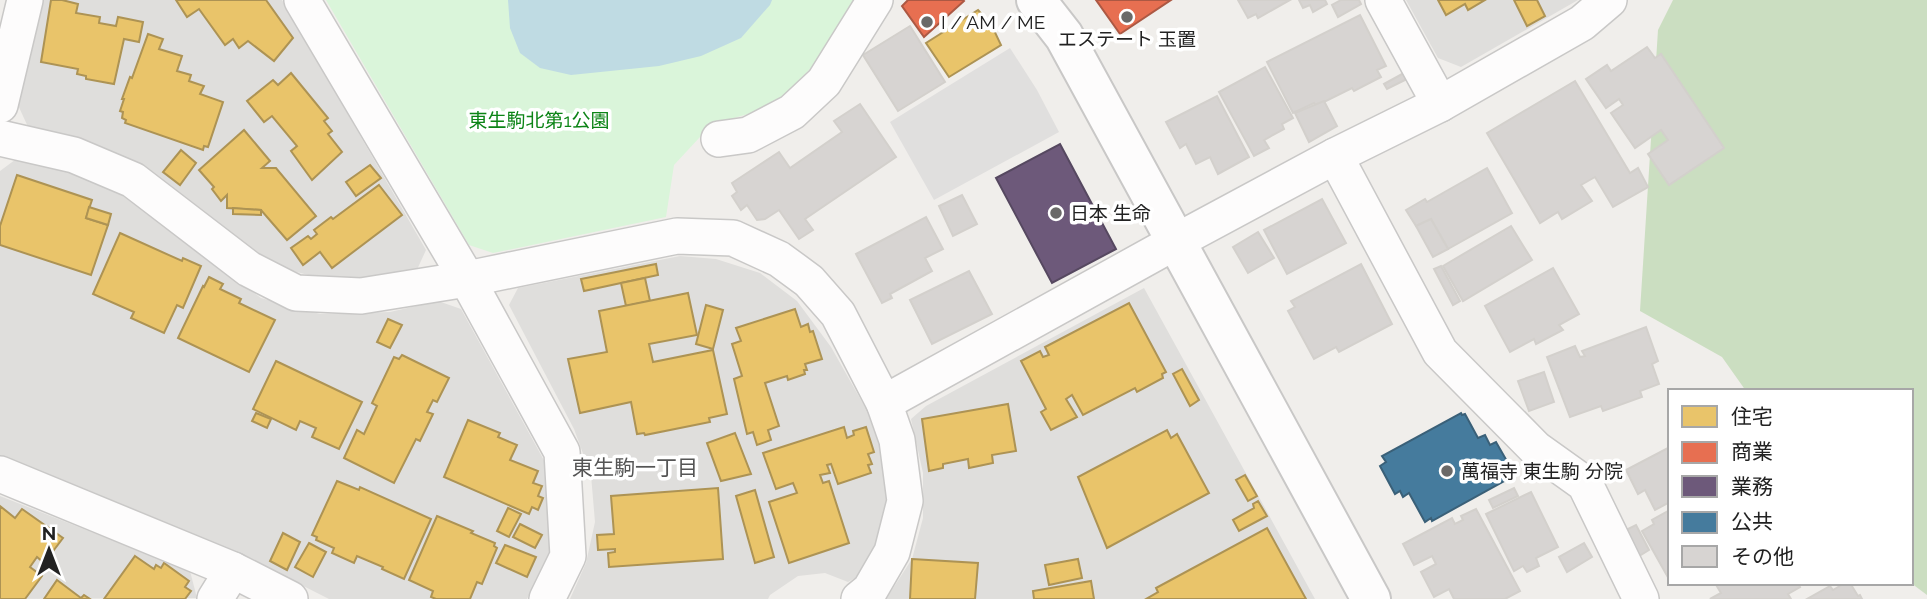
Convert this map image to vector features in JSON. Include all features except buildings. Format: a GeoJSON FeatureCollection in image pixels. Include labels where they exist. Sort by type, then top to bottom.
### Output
{"type":"FeatureCollection","features":[{"type":"Feature","properties":{"kind":"street"},"geometry":{"type":"LineString","coordinates":[[0,105],[25,0]]}},
{"type":"Feature","properties":{"kind":"street"},"geometry":{"type":"LineString","coordinates":[[302,0],[467,279],[562,452],[569,556],[547,599]]}},
{"type":"Feature","properties":{"kind":"street"},"geometry":{"type":"LineString","coordinates":[[719,139],[748,135],[792,112],[824,82],[874,0]]}},
{"type":"Feature","properties":{"kind":"street"},"geometry":{"type":"LineString","coordinates":[[1036,0],[1064,36],[1371,599]]}},
{"type":"Feature","properties":{"kind":"street"},"geometry":{"type":"LineString","coordinates":[[1383,0],[1440,104]]}},
{"type":"Feature","properties":{"kind":"street"},"geometry":{"type":"LineString","coordinates":[[884,403],[1175,242],[1335,156],[1440,104],[1582,23],[1609,0]]}},
{"type":"Feature","properties":{"kind":"street"},"geometry":{"type":"LineString","coordinates":[[0,138],[74,155],[133,180],[249,269],[296,293],[361,296],[467,279],[677,236],[733,238],[779,259],[808,281],[838,314],[884,403],[897,440],[905,501],[892,552],[870,590],[859,599]]}},
{"type":"Feature","properties":{"kind":"street"},"geometry":{"type":"LineString","coordinates":[[1335,156],[1440,352],[1536,449],[1585,484],[1641,599]]}},
{"type":"Feature","properties":{"kind":"street"},"geometry":{"type":"LineString","coordinates":[[0,474],[233,570],[290,599]]}},
{"type":"Feature","properties":{"kind":"street"},"geometry":{"type":"LineString","coordinates":[[215,599],[233,570]]}},
{"type":"Feature","properties":{"kind":"shaded area"},"geometry":{"type":"Polygon","coordinates":[[[42,0],[282,0],[426,250],[415,274],[360,281],[324,279],[281,268],[207,220],[29,129],[17,103],[42,0]]]}},
{"type":"Feature","properties":{"kind":"shaded area"},"geometry":{"type":"Polygon","coordinates":[[[1406,0],[1578,0],[1461,67],[1438,58],[1406,0]]]}},
{"type":"Feature","properties":{"kind":"shaded area"},"geometry":{"type":"Polygon","coordinates":[[[1010,48],[1037,90],[1059,132],[934,200],[890,122],[1010,48]]]}},
{"type":"Feature","properties":{"kind":"shaded area"},"geometry":{"type":"Polygon","coordinates":[[[23,154],[74,172],[121,194],[261,298],[320,314],[390,312],[438,301],[461,309],[546,464],[551,511],[549,555],[527,599],[329,599],[232,550],[0,455],[0,171],[23,154]]]}},
{"type":"Feature","properties":{"kind":"shaded area"},"geometry":{"type":"Polygon","coordinates":[[[680,256],[716,259],[760,273],[797,301],[831,347],[887,446],[891,482],[877,544],[866,572],[848,582],[825,573],[798,576],[768,599],[570,599],[586,563],[595,522],[591,475],[574,429],[509,305],[518,288],[680,256]]]}},
{"type":"Feature","properties":{"kind":"shaded area"},"geometry":{"type":"Polygon","coordinates":[[[1144,288],[1315,599],[886,599],[912,559],[923,518],[923,473],[911,419],[926,406],[1144,288]]]}},
{"type":"Feature","properties":{"kind":"shaded area"},"geometry":{"type":"Polygon","coordinates":[[[0,496],[190,571],[197,598],[0,599],[0,496]]]}},
{"type":"Feature","properties":{"kind":"green space","name":"東生駒北第1公園"},"geometry":{"type":"Polygon","coordinates":[[[326,0],[855,0],[813,66],[782,97],[755,112],[720,122],[700,137],[674,165],[666,217],[493,253],[469,245],[326,0]]]}},
{"type":"Feature","properties":{"kind":"green space"},"geometry":{"type":"Polygon","coordinates":[[[1673,0],[1927,0],[1927,595],[1913,584],[1913,389],[1745,389],[1722,357],[1640,311],[1658,30],[1673,0]]]}},
{"type":"Feature","properties":{"kind":"water"},"geometry":{"type":"Polygon","coordinates":[[[508,0],[772,0],[741,38],[701,56],[659,66],[571,75],[540,68],[520,53],[510,28],[508,0]]]}},
{"type":"Feature","properties":{"kind":"place","name":"エステート 玉置"},"geometry":{"type":"Point","coordinates":[1127,17]}},
{"type":"Feature","properties":{"kind":"place","name":"I / AM / ME"},"geometry":{"type":"Point","coordinates":[927,22]}},
{"type":"Feature","properties":{"kind":"place","name":"日本 生命"},"geometry":{"type":"Point","coordinates":[1056,213]}},
{"type":"Feature","properties":{"kind":"place","name":"萬福寺 東生駒 分院"},"geometry":{"type":"Point","coordinates":[1447,471]}},
{"type":"Feature","properties":{"kind":"district","name":"東生駒一丁目"},"geometry":{"type":"Point","coordinates":[635,468]}}]}
